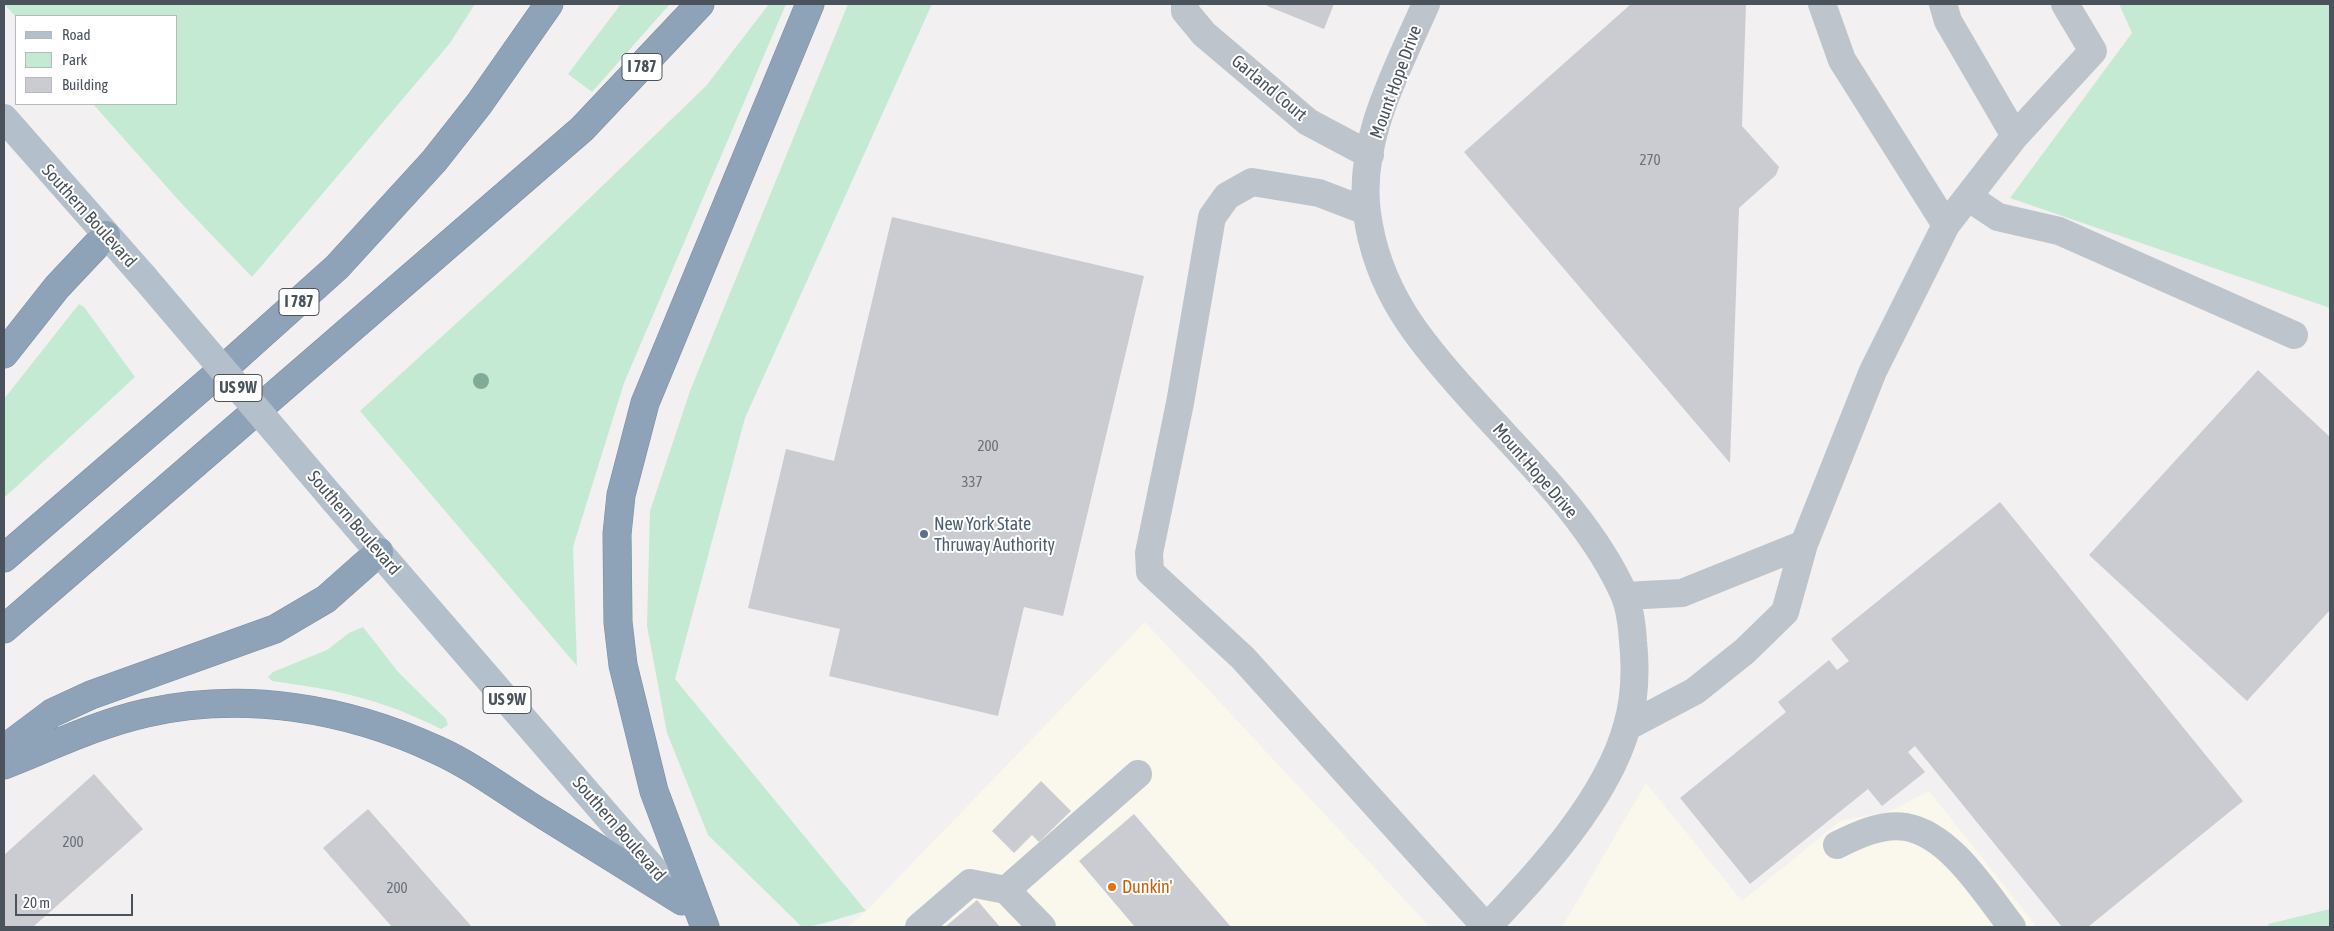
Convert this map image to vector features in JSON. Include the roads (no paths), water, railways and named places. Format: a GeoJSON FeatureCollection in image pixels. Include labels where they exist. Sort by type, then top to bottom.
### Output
{"type":"FeatureCollection","features":[{"type":"Feature","properties":{"kind":"highway","name":"I 787"},"geometry":{"type":"LineString","coordinates":[[4,558],[230,363],[337,267],[434,161],[479,104],[549,4]]}},
{"type":"Feature","properties":{"kind":"highway","name":"I 787"},"geometry":{"type":"LineString","coordinates":[[4,629],[582,129],[700,4]]}},
{"type":"Feature","properties":{"kind":"highway"},"geometry":{"type":"LineString","coordinates":[[704,927],[654,791],[623,665],[618,622],[617,534],[621,496],[645,403],[810,4]]}},
{"type":"Feature","properties":{"kind":"highway"},"geometry":{"type":"LineString","coordinates":[[4,354],[57,288],[106,235]]}},
{"type":"Feature","properties":{"kind":"highway"},"geometry":{"type":"LineString","coordinates":[[4,749],[52,713],[91,695],[275,629],[326,599],[379,552]]}},
{"type":"Feature","properties":{"kind":"highway"},"geometry":{"type":"LineString","coordinates":[[4,765],[101,727],[146,713],[225,704],[268,704],[316,710],[365,722],[439,750],[682,902]]}},
{"type":"Feature","properties":{"kind":"main road","name":"Southern Boulevard"},"geometry":{"type":"LineString","coordinates":[[4,118],[704,927]]}},
{"type":"Feature","properties":{"kind":"street","name":"Garland Court"},"geometry":{"type":"LineString","coordinates":[[1185,4],[1185,11],[1204,34],[1308,122],[1370,155]]}},
{"type":"Feature","properties":{"kind":"street","name":"Mount Hope Drive"},"geometry":{"type":"LineString","coordinates":[[1426,4],[1386,98],[1370,155],[1366,181],[1366,211],[1373,246],[1383,277],[1417,336],[1574,514],[1593,539],[1625,596],[1632,628],[1636,662],[1634,693],[1627,728],[1609,770],[1568,835],[1541,868],[1487,927]]}},
{"type":"Feature","properties":{"kind":"street"},"geometry":{"type":"LineString","coordinates":[[1822,4],[1842,60],[1946,226]]}},
{"type":"Feature","properties":{"kind":"street"},"geometry":{"type":"LineString","coordinates":[[1943,4],[1948,22],[2015,136]]}},
{"type":"Feature","properties":{"kind":"street"},"geometry":{"type":"LineString","coordinates":[[1627,728],[1695,691],[1745,650],[1785,612],[1804,544],[1872,371],[1946,226],[2015,136],[2093,51],[2064,4]]}},
{"type":"Feature","properties":{"kind":"street"},"geometry":{"type":"LineString","coordinates":[[1366,211],[1319,193],[1252,182],[1227,196],[1212,217],[1180,403],[1149,553],[1150,572],[1243,658],[1487,927]]}},
{"type":"Feature","properties":{"kind":"street"},"geometry":{"type":"LineString","coordinates":[[1968,196],[1998,217],[2059,231],[2294,335]]}},
{"type":"Feature","properties":{"kind":"street"},"geometry":{"type":"LineString","coordinates":[[1625,596],[1682,593],[1804,544]]}},
{"type":"Feature","properties":{"kind":"street"},"geometry":{"type":"LineString","coordinates":[[1006,890],[1138,774]]}},
{"type":"Feature","properties":{"kind":"street"},"geometry":{"type":"LineString","coordinates":[[1837,845],[1861,833],[1883,828],[1905,827],[1927,834],[1952,853],[2012,927]]}},
{"type":"Feature","properties":{"kind":"street"},"geometry":{"type":"LineString","coordinates":[[919,927],[970,883],[1006,890],[1031,923]]}},
{"type":"Feature","properties":{"kind":"place","name":"New York State Thruway Authority"},"geometry":{"type":"Point","coordinates":[924,534]}},
{"type":"Feature","properties":{"kind":"place","name":"Dunkin'"},"geometry":{"type":"Point","coordinates":[1112,887]}}]}
